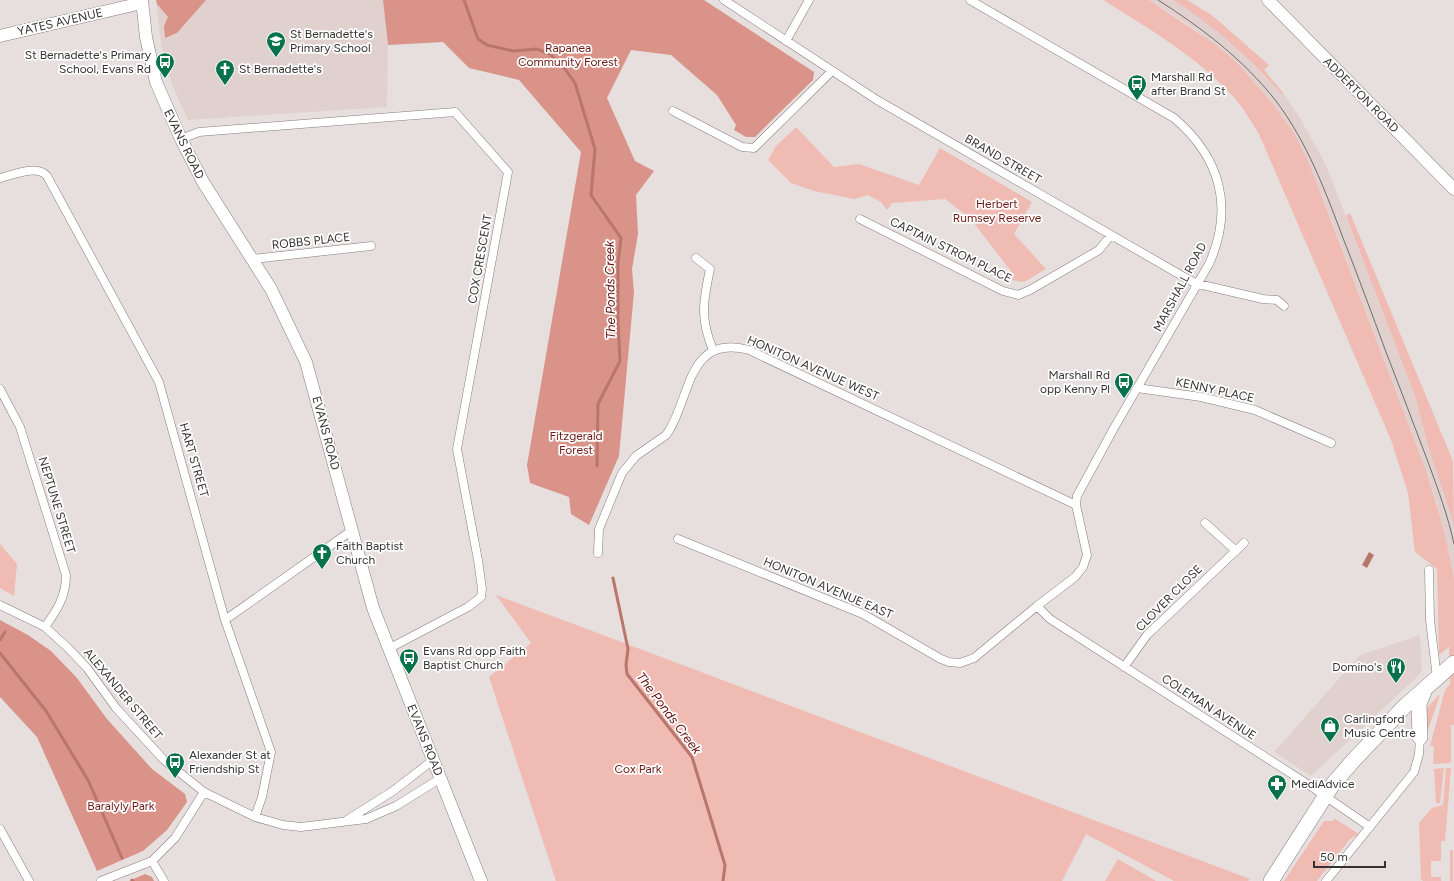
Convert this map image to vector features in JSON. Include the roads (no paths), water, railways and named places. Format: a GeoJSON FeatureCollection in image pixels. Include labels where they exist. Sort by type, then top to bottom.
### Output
{"type":"FeatureCollection","features":[{"type":"Feature","properties":{"kind":"highway"},"geometry":{"type":"LineString","coordinates":[[1271,881],[1325,796],[1344,772],[1376,736],[1425,688],[1446,670]]}},
{"type":"Feature","properties":{"kind":"highway"},"geometry":{"type":"LineString","coordinates":[[1420,737],[1419,704],[1425,688]]}},
{"type":"Feature","properties":{"kind":"street","name":"BRAND STREET"},"geometry":{"type":"LineString","coordinates":[[724,0],[877,100],[1198,284],[1263,299],[1277,300],[1284,306]]}},
{"type":"Feature","properties":{"kind":"street"},"geometry":{"type":"LineString","coordinates":[[786,41],[809,0]]}},
{"type":"Feature","properties":{"kind":"street","name":"MARSHALL ROAD"},"geometry":{"type":"LineString","coordinates":[[970,0],[1154,105],[1174,118],[1197,140],[1205,151],[1216,173],[1219,186],[1222,208],[1220,231],[1216,248],[1198,284],[1086,478],[1077,496],[1076,505]]}},
{"type":"Feature","properties":{"kind":"street","name":"ADDERTON ROAD"},"geometry":{"type":"LineString","coordinates":[[1268,0],[1454,189]]}},
{"type":"Feature","properties":{"kind":"street","name":"YATES AVENUE"},"geometry":{"type":"LineString","coordinates":[[0,36],[142,2]]}},
{"type":"Feature","properties":{"kind":"street","name":"EVANS ROAD"},"geometry":{"type":"LineString","coordinates":[[142,2],[146,37],[156,82],[181,139],[203,182],[253,259],[285,315],[306,362],[372,608],[434,760],[481,881]]}},
{"type":"Feature","properties":{"kind":"street"},"geometry":{"type":"LineString","coordinates":[[672,111],[742,147],[754,148],[832,71]]}},
{"type":"Feature","properties":{"kind":"street","name":"COX CRESCENT"},"geometry":{"type":"LineString","coordinates":[[181,139],[199,132],[455,112],[508,172],[457,449],[478,560],[482,589],[481,597],[468,607],[388,649]]}},
{"type":"Feature","properties":{"kind":"street","name":"HART STREET"},"geometry":{"type":"LineString","coordinates":[[0,178],[35,170],[42,171],[47,176],[159,382],[226,620],[271,752],[263,790],[255,817]]}},
{"type":"Feature","properties":{"kind":"street","name":"CAPTAIN STROM PLACE"},"geometry":{"type":"LineString","coordinates":[[860,219],[1003,291],[1018,295],[1030,290],[1098,250],[1111,235]]}},
{"type":"Feature","properties":{"kind":"street","name":"ROBBS PLACE"},"geometry":{"type":"LineString","coordinates":[[253,259],[371,246]]}},
{"type":"Feature","properties":{"kind":"street"},"geometry":{"type":"LineString","coordinates":[[598,553],[599,529],[622,473],[636,456],[670,429],[692,374],[705,356],[713,350],[706,333],[703,310],[710,269],[696,258]]}},
{"type":"Feature","properties":{"kind":"street","name":"HONITON AVENUE WEST"},"geometry":{"type":"LineString","coordinates":[[713,350],[734,346],[749,350],[1076,505]]}},
{"type":"Feature","properties":{"kind":"street","name":"KENNY PLACE"},"geometry":{"type":"LineString","coordinates":[[1137,388],[1201,397],[1255,410],[1331,443]]}},
{"type":"Feature","properties":{"kind":"street","name":"NEPTUNE STREET"},"geometry":{"type":"LineString","coordinates":[[0,389],[20,427],[66,575],[66,589],[62,601],[45,627]]}},
{"type":"Feature","properties":{"kind":"street","name":"HONITON AVENUE EAST"},"geometry":{"type":"LineString","coordinates":[[678,539],[863,614],[949,662],[960,663],[974,658],[1037,606],[1075,578],[1086,561],[1086,546],[1076,505]]}},
{"type":"Feature","properties":{"kind":"street"},"geometry":{"type":"LineString","coordinates":[[1205,523],[1236,551]]}},
{"type":"Feature","properties":{"kind":"street"},"geometry":{"type":"LineString","coordinates":[[226,620],[351,531]]}},
{"type":"Feature","properties":{"kind":"street","name":"CLOVER CLOSE"},"geometry":{"type":"LineString","coordinates":[[1124,667],[1147,635],[1244,543]]}},
{"type":"Feature","properties":{"kind":"street"},"geometry":{"type":"LineString","coordinates":[[1429,570],[1430,620],[1446,670]]}},
{"type":"Feature","properties":{"kind":"street","name":"ALEXANDER STREET"},"geometry":{"type":"LineString","coordinates":[[0,605],[45,627],[78,657],[116,708],[164,760],[204,792],[255,817],[283,825],[301,827],[366,819],[396,806],[441,778]]}},
{"type":"Feature","properties":{"kind":"street","name":"COLEMAN AVENUE"},"geometry":{"type":"LineString","coordinates":[[1037,606],[1050,619],[1325,796],[1370,827]]}},
{"type":"Feature","properties":{"kind":"street"},"geometry":{"type":"LineString","coordinates":[[1326,881],[1414,772],[1419,754],[1420,737]]}},
{"type":"Feature","properties":{"kind":"street","name":"ALEXANDER STREET"},"geometry":{"type":"LineString","coordinates":[[341,823],[382,799],[434,760]]}},
{"type":"Feature","properties":{"kind":"street"},"geometry":{"type":"LineString","coordinates":[[101,881],[152,861],[175,838],[204,792]]}},
{"type":"Feature","properties":{"kind":"street"},"geometry":{"type":"LineString","coordinates":[[0,829],[29,881]]}},
{"type":"Feature","properties":{"kind":"street"},"geometry":{"type":"LineString","coordinates":[[152,861],[164,881]]}},
{"type":"Feature","properties":{"kind":"waterway","name":"The Ponds Creek"},"geometry":{"type":"LineString","coordinates":[[464,0],[478,39],[487,45],[513,51],[537,49],[550,54],[565,69],[575,83],[595,149],[591,195],[621,238],[618,263],[620,361],[598,404],[597,466]]}},
{"type":"Feature","properties":{"kind":"waterway","name":"The Ponds Creek"},"geometry":{"type":"LineString","coordinates":[[613,578],[628,649],[626,665],[627,674],[692,757],[725,865],[723,881]]}},
{"type":"Feature","properties":{"kind":"waterway"},"geometry":{"type":"LineString","coordinates":[[0,640],[5,632]]}},
{"type":"Feature","properties":{"kind":"waterway"},"geometry":{"type":"LineString","coordinates":[[0,653],[46,711],[88,780],[122,858]]}},
{"type":"Feature","properties":{"kind":"tram line"},"geometry":{"type":"LineString","coordinates":[[1158,0],[1206,33],[1250,71],[1276,101],[1297,133],[1322,184],[1354,266],[1435,482],[1446,513],[1454,544]]}},
{"type":"Feature","properties":{"kind":"place","name":"St Bernadette's Primary School"},"geometry":{"type":"Point","coordinates":[276,58]}},
{"type":"Feature","properties":{"kind":"place","name":"St Bernadette's Primary School, Evans Rd"},"geometry":{"type":"Point","coordinates":[165,79]}},
{"type":"Feature","properties":{"kind":"place","name":"St Bernadette's"},"geometry":{"type":"Point","coordinates":[225,86]}},
{"type":"Feature","properties":{"kind":"place","name":"Marshall Rd after Brand St"},"geometry":{"type":"Point","coordinates":[1137,101]}},
{"type":"Feature","properties":{"kind":"place","name":"Marshall Rd opp Kenny Pl"},"geometry":{"type":"Point","coordinates":[1124,399]}},
{"type":"Feature","properties":{"kind":"place","name":"Faith Baptist Church"},"geometry":{"type":"Point","coordinates":[322,570]}},
{"type":"Feature","properties":{"kind":"place","name":"Evans Rd opp Faith Baptist Church"},"geometry":{"type":"Point","coordinates":[409,675]}},
{"type":"Feature","properties":{"kind":"place","name":"Domino's"},"geometry":{"type":"Point","coordinates":[1396,684]}},
{"type":"Feature","properties":{"kind":"place","name":"Carlingford Music Centre"},"geometry":{"type":"Point","coordinates":[1330,743]}},
{"type":"Feature","properties":{"kind":"place","name":"Alexander St at Friendship St"},"geometry":{"type":"Point","coordinates":[175,779]}},
{"type":"Feature","properties":{"kind":"place","name":"MediAdvice"},"geometry":{"type":"Point","coordinates":[1277,801]}},
{"type":"Feature","properties":{"kind":"park label","name":"Rapanea Community Forest"},"geometry":{"type":"Point","coordinates":[568,55]}},
{"type":"Feature","properties":{"kind":"park label","name":"Herbert Rumsey Reserve"},"geometry":{"type":"Point","coordinates":[997,211]}},
{"type":"Feature","properties":{"kind":"park label","name":"Fitzgerald Forest"},"geometry":{"type":"Point","coordinates":[576,443]}},
{"type":"Feature","properties":{"kind":"park label","name":"Cox Park"},"geometry":{"type":"Point","coordinates":[638,769]}},
{"type":"Feature","properties":{"kind":"park label","name":"Baralyly Park"},"geometry":{"type":"Point","coordinates":[121,806]}}]}
